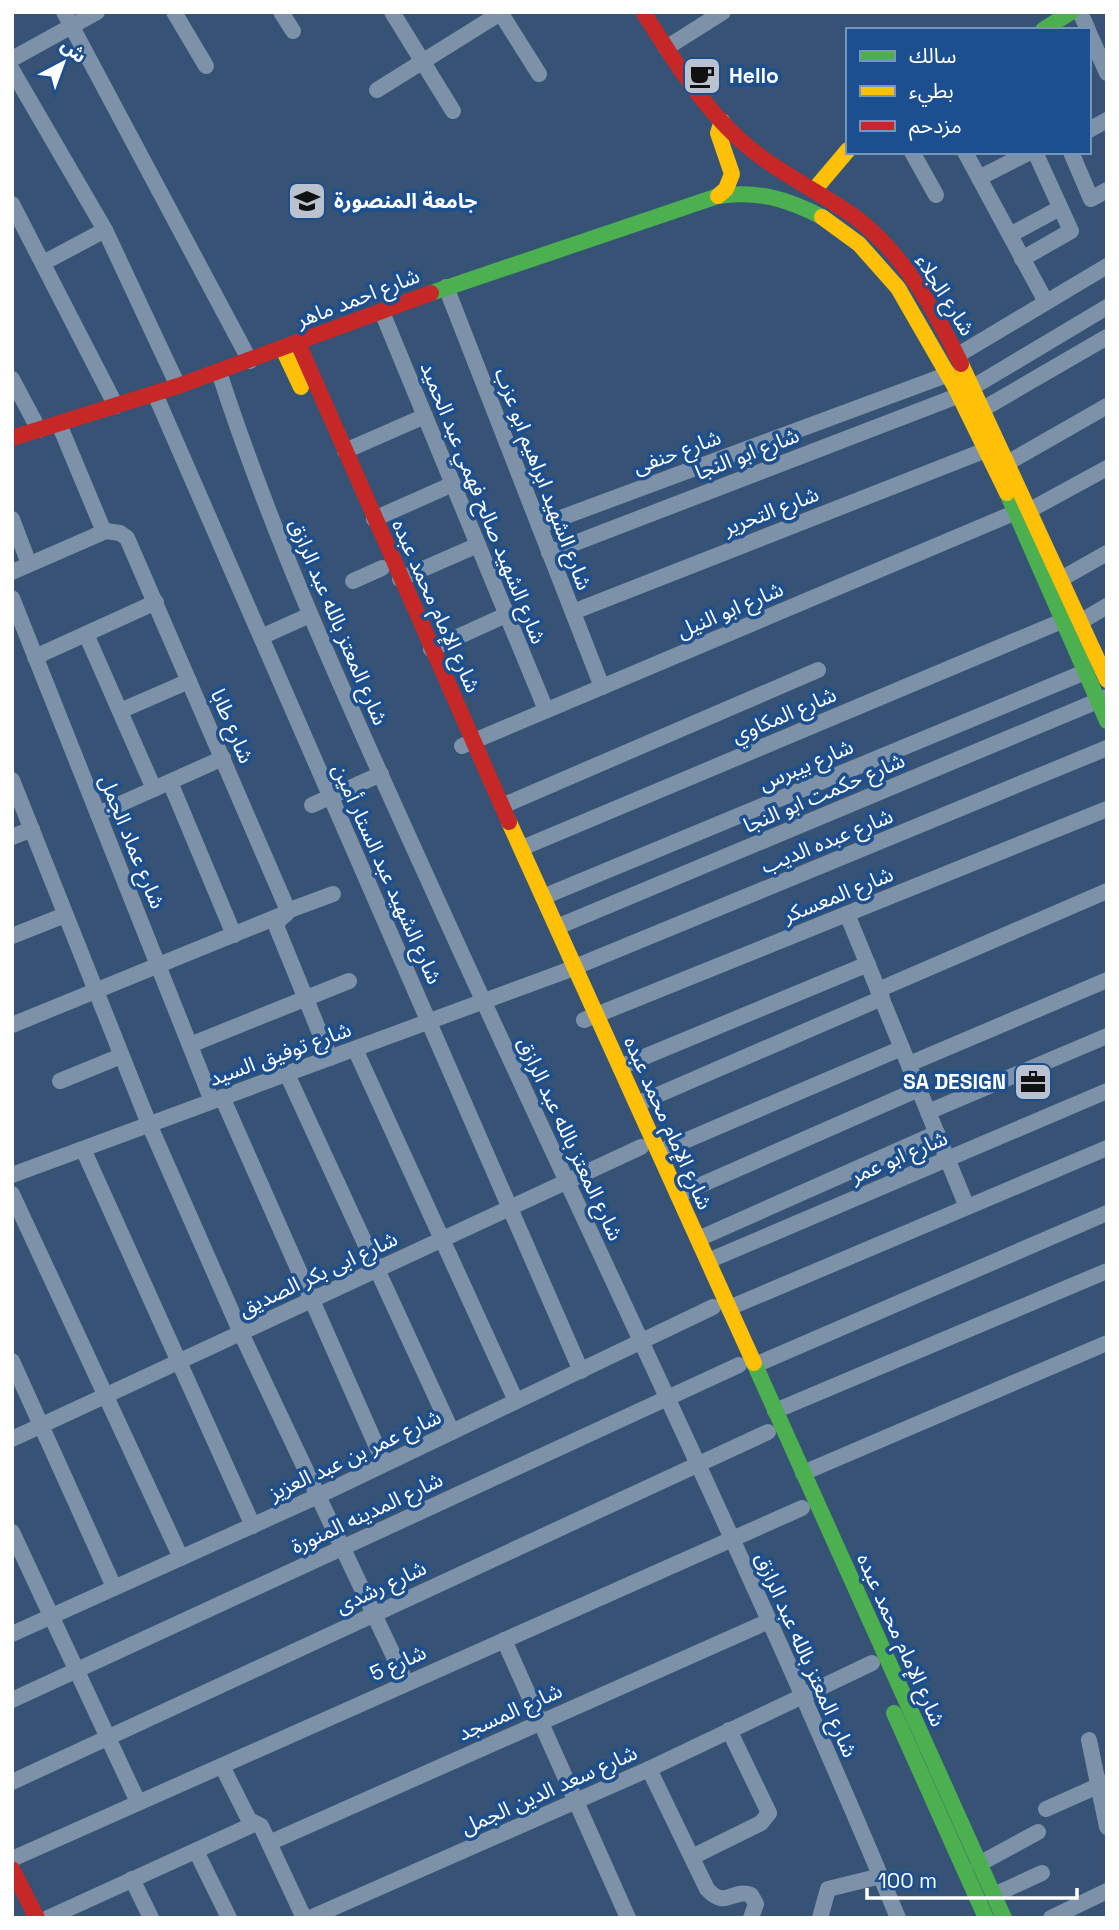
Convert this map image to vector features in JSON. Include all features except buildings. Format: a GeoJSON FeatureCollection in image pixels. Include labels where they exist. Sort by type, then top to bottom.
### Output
{"type":"FeatureCollection","features":[{"type":"Feature","properties":{"kind":"street"},"geometry":{"type":"LineString","coordinates":[[12,59],[68,20],[97,12]]}},
{"type":"Feature","properties":{"kind":"street"},"geometry":{"type":"LineString","coordinates":[[174,12],[206,66]]}},
{"type":"Feature","properties":{"kind":"street"},"geometry":{"type":"LineString","coordinates":[[281,12],[293,31]]}},
{"type":"Feature","properties":{"kind":"street"},"geometry":{"type":"LineString","coordinates":[[392,12],[453,111]]}},
{"type":"Feature","properties":{"kind":"street","name":"شارع الجلاء"},"geometry":{"type":"LineString","coordinates":[[643,12],[666,48],[722,121],[749,148],[853,214],[887,246],[909,274],[958,355],[966,391],[986,450],[1061,579],[1080,622],[1103,660],[1107,680]]}},
{"type":"Feature","properties":{"kind":"street"},"geometry":{"type":"LineString","coordinates":[[666,48],[723,12]]}},
{"type":"Feature","properties":{"kind":"street"},"geometry":{"type":"LineString","coordinates":[[1045,28],[1071,12]]}},
{"type":"Feature","properties":{"kind":"street"},"geometry":{"type":"LineString","coordinates":[[377,90],[501,13],[539,74]]}},
{"type":"Feature","properties":{"kind":"street"},"geometry":{"type":"LineString","coordinates":[[68,20],[250,360]]}},
{"type":"Feature","properties":{"kind":"street"},"geometry":{"type":"LineString","coordinates":[[1091,38],[1107,73]]}},
{"type":"Feature","properties":{"kind":"street"},"geometry":{"type":"LineString","coordinates":[[12,70],[105,230],[178,386]]}},
{"type":"Feature","properties":{"kind":"street"},"geometry":{"type":"LineString","coordinates":[[1091,129],[1107,120]]}},
{"type":"Feature","properties":{"kind":"street"},"geometry":{"type":"LineString","coordinates":[[718,196],[729,187],[733,174],[731,162],[718,133],[722,121]]}},
{"type":"Feature","properties":{"kind":"street"},"geometry":{"type":"LineString","coordinates":[[815,188],[846,152]]}},
{"type":"Feature","properties":{"kind":"street"},"geometry":{"type":"LineString","coordinates":[[913,154],[936,194]]}},
{"type":"Feature","properties":{"kind":"street"},"geometry":{"type":"LineString","coordinates":[[966,154],[1046,302]]}},
{"type":"Feature","properties":{"kind":"street"},"geometry":{"type":"LineString","coordinates":[[979,178],[1026,154]]}},
{"type":"Feature","properties":{"kind":"street"},"geometry":{"type":"LineString","coordinates":[[1022,259],[1071,231],[1036,154]]}},
{"type":"Feature","properties":{"kind":"street"},"geometry":{"type":"LineString","coordinates":[[1072,154],[1091,199],[1107,190]]}},
{"type":"Feature","properties":{"kind":"street","name":"شارع احمد ماهر"},"geometry":{"type":"LineString","coordinates":[[12,438],[155,394],[446,287],[718,196],[737,193],[757,196]]}},
{"type":"Feature","properties":{"kind":"street","name":"شارع الجلاء"},"geometry":{"type":"LineString","coordinates":[[757,196],[808,210],[838,228],[874,258],[895,284],[949,374],[983,409],[1009,463],[1022,511],[1062,621],[1085,672],[1102,699],[1107,722]]}},
{"type":"Feature","properties":{"kind":"street"},"geometry":{"type":"LineString","coordinates":[[12,204],[116,406]]}},
{"type":"Feature","properties":{"kind":"street"},"geometry":{"type":"LineString","coordinates":[[1010,235],[1060,208]]}},
{"type":"Feature","properties":{"kind":"street"},"geometry":{"type":"LineString","coordinates":[[43,262],[105,230]]}},
{"type":"Feature","properties":{"kind":"street"},"geometry":{"type":"LineString","coordinates":[[874,258],[887,246]]}},
{"type":"Feature","properties":{"kind":"street"},"geometry":{"type":"LineString","coordinates":[[958,355],[1107,265]]}},
{"type":"Feature","properties":{"kind":"street","name":"شارع الشهيد ابراهيم ابو عزب"},"geometry":{"type":"LineString","coordinates":[[446,287],[602,687]]}},
{"type":"Feature","properties":{"kind":"street","name":"شارع ابو النجا"},"geometry":{"type":"LineString","coordinates":[[549,553],[966,391],[1107,307]]}},
{"type":"Feature","properties":{"kind":"street","name":"شارع الشهيد صالح فهمي عبد الحميد"},"geometry":{"type":"LineString","coordinates":[[382,312],[546,710]]}},
{"type":"Feature","properties":{"kind":"street"},"geometry":{"type":"LineString","coordinates":[[983,409],[1107,337]]}},
{"type":"Feature","properties":{"kind":"street","name":"شارع الإمام محمد عبده"},"geometry":{"type":"LineString","coordinates":[[291,346],[345,451],[431,649],[468,744],[502,806],[544,897],[557,927],[569,970]]}},
{"type":"Feature","properties":{"kind":"street","name":"شارع الإمام محمد عبده"},"geometry":{"type":"LineString","coordinates":[[291,346],[382,568],[468,744],[591,1018],[641,1147],[747,1365],[775,1411],[802,1507],[986,1918]]}},
{"type":"Feature","properties":{"kind":"street","name":"شارع المعتز بالله عبد الرازق"},"geometry":{"type":"LineString","coordinates":[[219,372],[262,499],[310,615],[566,1182],[769,1621],[898,1918]]}},
{"type":"Feature","properties":{"kind":"street","name":"شارع حنفى"},"geometry":{"type":"LineString","coordinates":[[538,526],[949,374]]}},
{"type":"Feature","properties":{"kind":"street"},"geometry":{"type":"LineString","coordinates":[[12,379],[39,430]]}},
{"type":"Feature","properties":{"kind":"street","name":"شارع الشهيد عبد الستار أمين"},"geometry":{"type":"LineString","coordinates":[[155,394],[581,1371]]}},
{"type":"Feature","properties":{"kind":"street"},"geometry":{"type":"LineString","coordinates":[[1009,463],[1107,406]]}},
{"type":"Feature","properties":{"kind":"street"},"geometry":{"type":"LineString","coordinates":[[345,451],[425,416]]}},
{"type":"Feature","properties":{"kind":"street"},"geometry":{"type":"LineString","coordinates":[[12,572],[106,531],[59,424]]}},
{"type":"Feature","properties":{"kind":"street","name":"شارع التحرير"},"geometry":{"type":"LineString","coordinates":[[573,612],[986,450]]}},
{"type":"Feature","properties":{"kind":"street","name":"شارع ابو النيل"},"geometry":{"type":"LineString","coordinates":[[468,744],[1022,511],[1107,468]]}},
{"type":"Feature","properties":{"kind":"street"},"geometry":{"type":"LineString","coordinates":[[374,519],[453,484]]}},
{"type":"Feature","properties":{"kind":"street"},"geometry":{"type":"LineString","coordinates":[[12,519],[29,564]]}},
{"type":"Feature","properties":{"kind":"street","name":"شارع طابا"},"geometry":{"type":"LineString","coordinates":[[106,531],[120,533],[127,538],[223,758],[287,912],[277,927],[330,1058]]}},
{"type":"Feature","properties":{"kind":"street"},"geometry":{"type":"LineString","coordinates":[[400,579],[478,545]]}},
{"type":"Feature","properties":{"kind":"street"},"geometry":{"type":"LineString","coordinates":[[1061,579],[1107,553]]}},
{"type":"Feature","properties":{"kind":"street"},"geometry":{"type":"LineString","coordinates":[[353,581],[382,568]]}},
{"type":"Feature","properties":{"kind":"street","name":"شارع عماد الجمل"},"geometry":{"type":"LineString","coordinates":[[12,598],[190,1045],[312,1300],[384,1463]]}},
{"type":"Feature","properties":{"kind":"street"},"geometry":{"type":"LineString","coordinates":[[36,657],[156,602]]}},
{"type":"Feature","properties":{"kind":"street"},"geometry":{"type":"LineString","coordinates":[[1080,622],[1107,606]]}},
{"type":"Feature","properties":{"kind":"street"},"geometry":{"type":"LineString","coordinates":[[431,649],[506,614]]}},
{"type":"Feature","properties":{"kind":"street"},"geometry":{"type":"LineString","coordinates":[[261,637],[310,615]]}},
{"type":"Feature","properties":{"kind":"street","name":"شارع المكاوي"},"geometry":{"type":"LineString","coordinates":[[522,848],[1062,621]]}},
{"type":"Feature","properties":{"kind":"street"},"geometry":{"type":"LineString","coordinates":[[86,634],[154,789]]}},
{"type":"Feature","properties":{"kind":"street"},"geometry":{"type":"LineString","coordinates":[[502,806],[818,670]]}},
{"type":"Feature","properties":{"kind":"street","name":"شارع بيبرس"},"geometry":{"type":"LineString","coordinates":[[544,897],[1085,672]]}},
{"type":"Feature","properties":{"kind":"street"},"geometry":{"type":"LineString","coordinates":[[120,711],[190,681]]}},
{"type":"Feature","properties":{"kind":"street","name":"شارع حكمت ابو النجا"},"geometry":{"type":"LineString","coordinates":[[557,927],[1102,699]]}},
{"type":"Feature","properties":{"kind":"street","name":"شارع عبده الديب"},"geometry":{"type":"LineString","coordinates":[[569,970],[1107,748]]}},
{"type":"Feature","properties":{"kind":"street"},"geometry":{"type":"LineString","coordinates":[[98,814],[223,758]]}},
{"type":"Feature","properties":{"kind":"street"},"geometry":{"type":"LineString","coordinates":[[312,804],[381,774]]}},
{"type":"Feature","properties":{"kind":"street"},"geometry":{"type":"LineString","coordinates":[[12,780],[149,1124],[241,1333],[406,1682]]}},
{"type":"Feature","properties":{"kind":"street"},"geometry":{"type":"LineString","coordinates":[[170,782],[234,935]]}},
{"type":"Feature","properties":{"kind":"street","name":"شارع المعسكر"},"geometry":{"type":"LineString","coordinates":[[591,1018],[1107,809]]}},
{"type":"Feature","properties":{"kind":"street"},"geometry":{"type":"LineString","coordinates":[[12,837],[32,829]]}},
{"type":"Feature","properties":{"kind":"street"},"geometry":{"type":"LineString","coordinates":[[637,1104],[1107,891]]}},
{"type":"Feature","properties":{"kind":"street"},"geometry":{"type":"LineString","coordinates":[[12,1025],[96,993],[333,894]]}},
{"type":"Feature","properties":{"kind":"street"},"geometry":{"type":"LineString","coordinates":[[847,914],[967,1208]]}},
{"type":"Feature","properties":{"kind":"street"},"geometry":{"type":"LineString","coordinates":[[12,936],[65,915]]}},
{"type":"Feature","properties":{"kind":"street"},"geometry":{"type":"LineString","coordinates":[[620,1067],[868,964]]}},
{"type":"Feature","properties":{"kind":"street","name":"شارع توفيق السيد"},"geometry":{"type":"LineString","coordinates":[[12,1175],[569,970]]}},
{"type":"Feature","properties":{"kind":"street"},"geometry":{"type":"LineString","coordinates":[[909,1064],[1107,980]]}},
{"type":"Feature","properties":{"kind":"street"},"geometry":{"type":"LineString","coordinates":[[190,1045],[349,981]]}},
{"type":"Feature","properties":{"kind":"street","name":"شارع الإمام محمد عبده"},"geometry":{"type":"LineString","coordinates":[[591,1018],[620,1067],[708,1261],[721,1308]]}},
{"type":"Feature","properties":{"kind":"street"},"geometry":{"type":"LineString","coordinates":[[928,1112],[1107,1036]]}},
{"type":"Feature","properties":{"kind":"street"},"geometry":{"type":"LineString","coordinates":[[659,1152],[902,1048]]}},
{"type":"Feature","properties":{"kind":"street"},"geometry":{"type":"LineString","coordinates":[[355,1049],[516,1401]]}},
{"type":"Feature","properties":{"kind":"street"},"geometry":{"type":"LineString","coordinates":[[60,1081],[121,1056]]}},
{"type":"Feature","properties":{"kind":"street"},"geometry":{"type":"LineString","coordinates":[[287,1074],[452,1432]]}},
{"type":"Feature","properties":{"kind":"street"},"geometry":{"type":"LineString","coordinates":[[678,1195],[919,1089]]}},
{"type":"Feature","properties":{"kind":"street","name":"شارع ابو عمر"},"geometry":{"type":"LineString","coordinates":[[708,1261],[1107,1091]]}},
{"type":"Feature","properties":{"kind":"street"},"geometry":{"type":"LineString","coordinates":[[698,1239],[937,1133]]}},
{"type":"Feature","properties":{"kind":"street","name":"شارع ابى بكر الصديق"},"geometry":{"type":"LineString","coordinates":[[12,1439],[641,1147]]}},
{"type":"Feature","properties":{"kind":"street","name":"شارع عمر بن عبد العزيز"},"geometry":{"type":"LineString","coordinates":[[12,1634],[318,1496],[640,1342],[1107,1148]]}},
{"type":"Feature","properties":{"kind":"street"},"geometry":{"type":"LineString","coordinates":[[83,1149],[253,1526]]}},
{"type":"Feature","properties":{"kind":"street"},"geometry":{"type":"LineString","coordinates":[[12,1194],[181,1558]]}},
{"type":"Feature","properties":{"kind":"street","name":"شارع المدينه المنورة"},"geometry":{"type":"LineString","coordinates":[[12,1700],[666,1399],[1107,1213]]}},
{"type":"Feature","properties":{"kind":"street"},"geometry":{"type":"LineString","coordinates":[[775,1411],[1107,1271]]}},
{"type":"Feature","properties":{"kind":"street"},"geometry":{"type":"LineString","coordinates":[[803,1473],[1107,1343]]}},
{"type":"Feature","properties":{"kind":"street"},"geometry":{"type":"LineString","coordinates":[[12,1361],[114,1587]]}},
{"type":"Feature","properties":{"kind":"street","name":"شارع الإمام محمد عبده"},"geometry":{"type":"LineString","coordinates":[[747,1365],[768,1432],[803,1473],[1004,1918]]}},
{"type":"Feature","properties":{"kind":"street","name":"شارع رشدى"},"geometry":{"type":"LineString","coordinates":[[12,1782],[768,1432]]}},
{"type":"Feature","properties":{"kind":"street","name":"شارع 5"},"geometry":{"type":"LineString","coordinates":[[12,1859],[802,1507]]}},
{"type":"Feature","properties":{"kind":"street"},"geometry":{"type":"LineString","coordinates":[[12,1532],[138,1802]]}},
{"type":"Feature","properties":{"kind":"street","name":"شارع المسجد"},"geometry":{"type":"LineString","coordinates":[[269,1843],[769,1621]]}},
{"type":"Feature","properties":{"kind":"street"},"geometry":{"type":"LineString","coordinates":[[505,1640],[628,1918]]}},
{"type":"Feature","properties":{"kind":"street","name":"شارع سعد الدين الجمل"},"geometry":{"type":"LineString","coordinates":[[310,1918],[649,1769],[872,1663]]}},
{"type":"Feature","properties":{"kind":"street"},"geometry":{"type":"LineString","coordinates":[[692,1857],[761,1823],[769,1813],[729,1730]]}},
{"type":"Feature","properties":{"kind":"street"},"geometry":{"type":"LineString","coordinates":[[1089,1740],[1102,1783],[1107,1827]]}},
{"type":"Feature","properties":{"kind":"street"},"geometry":{"type":"LineString","coordinates":[[222,1766],[254,1824]]}},
{"type":"Feature","properties":{"kind":"street"},"geometry":{"type":"LineString","coordinates":[[649,1769],[707,1889],[716,1898],[746,1893],[754,1898],[751,1918]]}},
{"type":"Feature","properties":{"kind":"street"},"geometry":{"type":"LineString","coordinates":[[1046,1808],[1102,1783]]}},
{"type":"Feature","properties":{"kind":"street"},"geometry":{"type":"LineString","coordinates":[[48,1918],[254,1824],[261,1826],[304,1918]]}},
{"type":"Feature","properties":{"kind":"street"},"geometry":{"type":"LineString","coordinates":[[979,1864],[1038,1832]]}},
{"type":"Feature","properties":{"kind":"street"},"geometry":{"type":"LineString","coordinates":[[196,1851],[229,1918]]}},
{"type":"Feature","properties":{"kind":"street"},"geometry":{"type":"LineString","coordinates":[[12,1869],[37,1918]]}},
{"type":"Feature","properties":{"kind":"street"},"geometry":{"type":"LineString","coordinates":[[994,1895],[1042,1873]]}},
{"type":"Feature","properties":{"kind":"street"},"geometry":{"type":"LineString","coordinates":[[820,1918],[828,1889],[881,1876]]}},
{"type":"Feature","properties":{"kind":"street"},"geometry":{"type":"LineString","coordinates":[[132,1879],[150,1918]]}},
{"type":"Feature","properties":{"kind":"street"},"geometry":{"type":"LineString","coordinates":[[1051,1918],[1107,1891]]}},
{"type":"Feature","properties":{"kind":"street"},"geometry":{"type":"LineString","coordinates":[[12,1907],[28,1900]]}},
{"type":"Feature","properties":{"kind":"traffic: fast"},"geometry":{"type":"LineString","coordinates":[[1046,28],[1071,12]]}},
{"type":"Feature","properties":{"kind":"traffic: fast"},"geometry":{"type":"LineString","coordinates":[[431,293],[718,196],[759,195],[797,205],[822,217]]}},
{"type":"Feature","properties":{"kind":"traffic: fast"},"geometry":{"type":"LineString","coordinates":[[1007,493],[1107,721]]}},
{"type":"Feature","properties":{"kind":"traffic: fast"},"geometry":{"type":"LineString","coordinates":[[754,1363],[1004,1918]]}},
{"type":"Feature","properties":{"kind":"traffic: fast"},"geometry":{"type":"LineString","coordinates":[[894,1713],[986,1918]]}},
{"type":"Feature","properties":{"kind":"traffic: slow"},"geometry":{"type":"LineString","coordinates":[[718,196],[726,189],[732,174],[718,133],[722,121]]}},
{"type":"Feature","properties":{"kind":"traffic: slow"},"geometry":{"type":"LineString","coordinates":[[815,189],[846,152]]}},
{"type":"Feature","properties":{"kind":"traffic: slow"},"geometry":{"type":"LineString","coordinates":[[822,217],[859,244],[898,288],[955,387],[1007,493]]}},
{"type":"Feature","properties":{"kind":"traffic: slow"},"geometry":{"type":"LineString","coordinates":[[283,349],[301,387]]}},
{"type":"Feature","properties":{"kind":"traffic: slow"},"geometry":{"type":"LineString","coordinates":[[961,364],[1107,680]]}},
{"type":"Feature","properties":{"kind":"traffic: slow"},"geometry":{"type":"LineString","coordinates":[[509,822],[754,1363]]}},
{"type":"Feature","properties":{"kind":"traffic: jam"},"geometry":{"type":"LineString","coordinates":[[643,12],[697,93],[736,136],[764,159],[855,217],[889,248],[917,284],[961,364]]}},
{"type":"Feature","properties":{"kind":"traffic: jam"},"geometry":{"type":"LineString","coordinates":[[12,438],[178,386],[431,293]]}},
{"type":"Feature","properties":{"kind":"traffic: jam"},"geometry":{"type":"LineString","coordinates":[[298,343],[509,822]]}},
{"type":"Feature","properties":{"kind":"traffic: jam"},"geometry":{"type":"LineString","coordinates":[[12,1869],[37,1918]]}},
{"type":"Feature","properties":{"kind":"place","name":"Hello"},"geometry":{"type":"Point","coordinates":[702,76]}},
{"type":"Feature","properties":{"kind":"place","name":"جامعة المنصورة"},"geometry":{"type":"Point","coordinates":[307,201]}},
{"type":"Feature","properties":{"kind":"place","name":"SA DESIGN"},"geometry":{"type":"Point","coordinates":[1033,1082]}}]}
